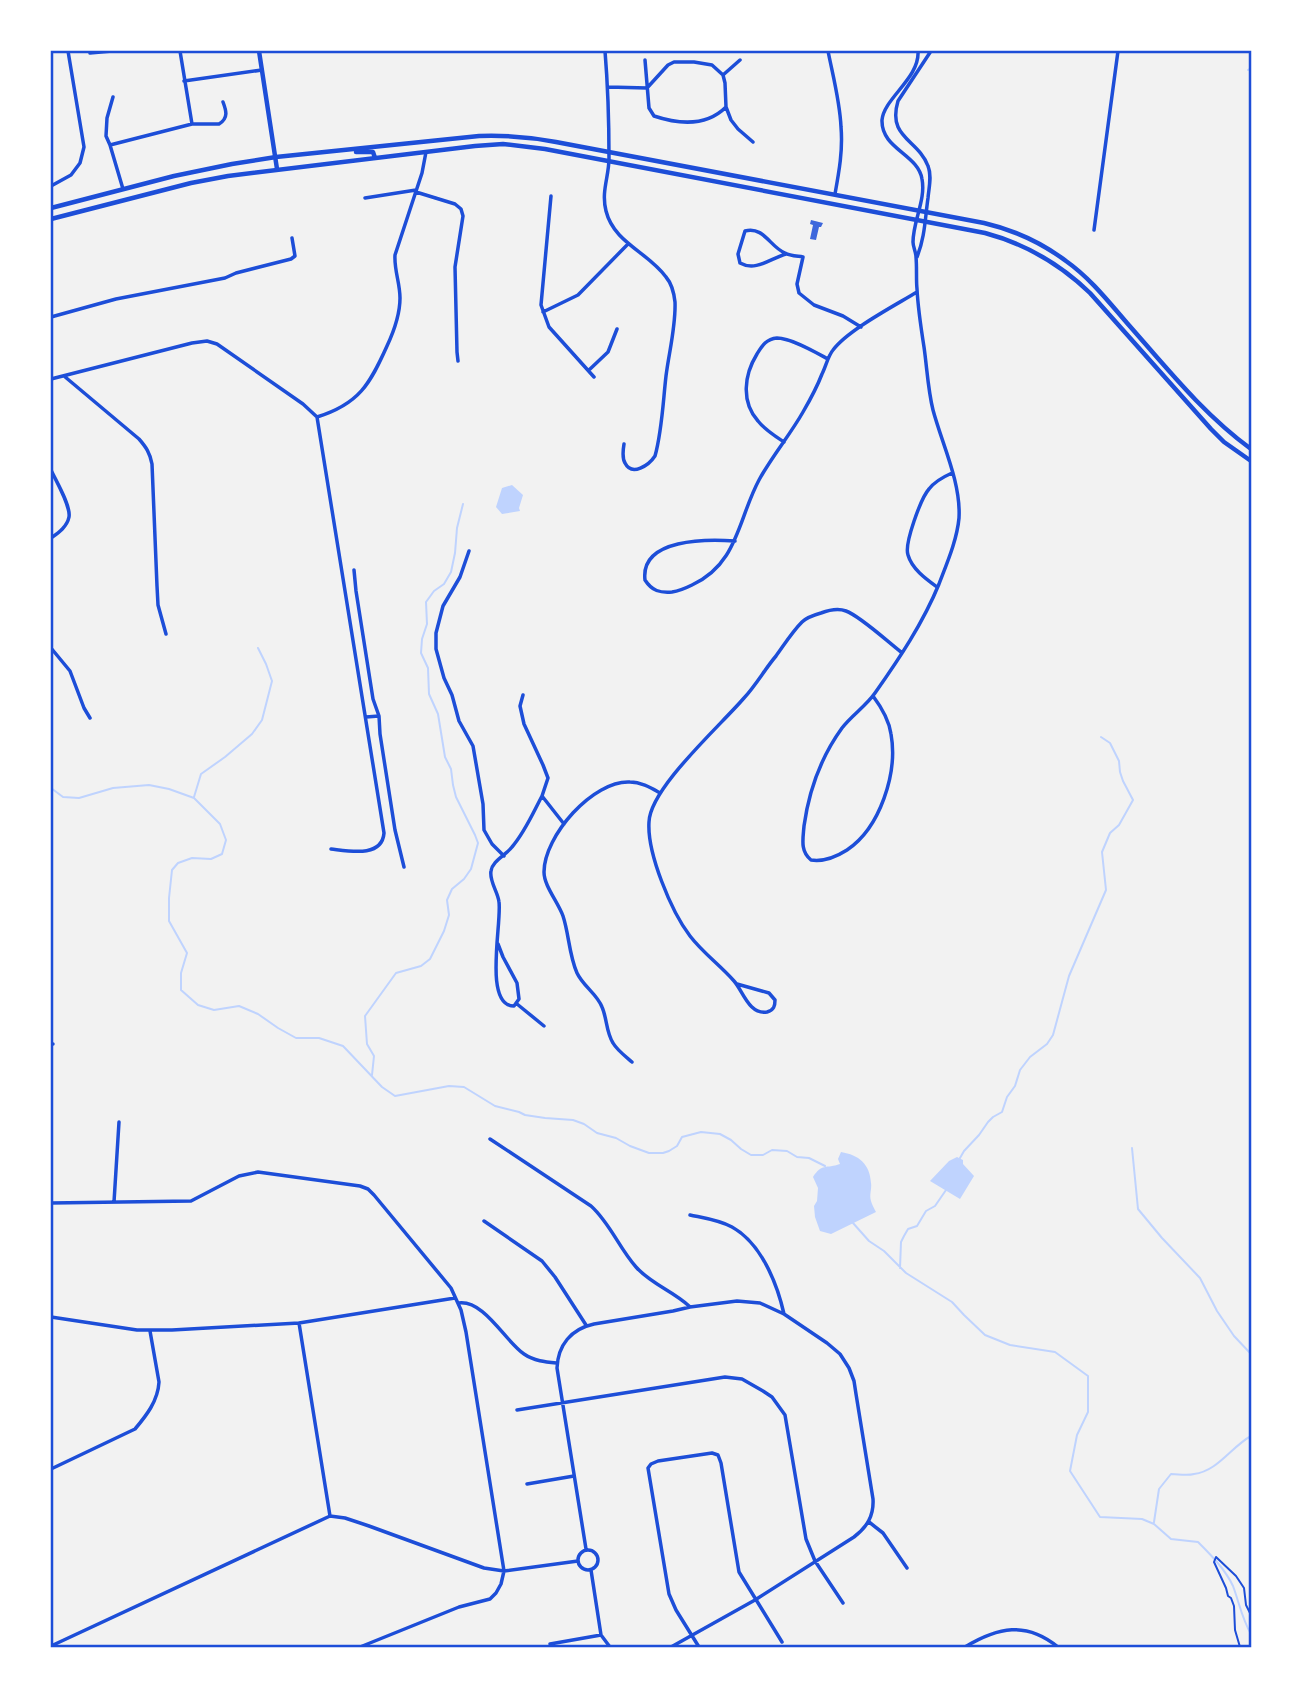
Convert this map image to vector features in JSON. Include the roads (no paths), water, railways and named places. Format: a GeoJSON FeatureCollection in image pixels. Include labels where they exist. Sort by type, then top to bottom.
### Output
{"type":"FeatureCollection","features":[{"type":"Feature","properties":{"kind":"main road"},"geometry":{"type":"LineString","coordinates":[[259,51],[277,169]]}},
{"type":"Feature","properties":{"kind":"main road"},"geometry":{"type":"LineString","coordinates":[[51,208],[209,168],[276,158],[502,135],[540,139],[984,223],[1007,229],[1068,263],[1103,295],[1213,419],[1251,449]]}},
{"type":"Feature","properties":{"kind":"main road"},"geometry":{"type":"LineString","coordinates":[[51,219],[216,178],[475,146],[514,145],[985,233],[1038,252],[1060,267],[1090,293],[1211,429],[1251,461]]}},
{"type":"Feature","properties":{"kind":"main road"},"geometry":{"type":"LineString","coordinates":[[352,151],[373,152],[376,158]]}},
{"type":"Feature","properties":{"kind":"main road"},"geometry":{"type":"LineString","coordinates":[[209,168],[216,178]]}},
{"type":"Feature","properties":{"kind":"street"},"geometry":{"type":"LineString","coordinates":[[51,186],[71,175],[80,163],[84,147],[68,51]]}},
{"type":"Feature","properties":{"kind":"street"},"geometry":{"type":"LineString","coordinates":[[90,53],[112,51]]}},
{"type":"Feature","properties":{"kind":"street"},"geometry":{"type":"LineString","coordinates":[[180,51],[192,124]]}},
{"type":"Feature","properties":{"kind":"street"},"geometry":{"type":"LineString","coordinates":[[605,51],[609,152],[603,193],[606,210],[613,228],[670,282],[675,307],[659,436],[654,456],[645,467],[630,468],[624,463],[624,444]]}},
{"type":"Feature","properties":{"kind":"street"},"geometry":{"type":"LineString","coordinates":[[828,51],[842,129],[835,194]]}},
{"type":"Feature","properties":{"kind":"street"},"geometry":{"type":"LineString","coordinates":[[873,696],[887,717],[892,739],[889,780],[879,812],[866,833],[851,847],[827,859],[811,860],[804,852],[803,840],[810,796],[818,772],[845,724],[873,696],[926,612],[951,549],[958,521],[958,499],[930,395],[917,292],[913,242],[923,192],[922,175],[918,166],[894,148],[882,121],[889,105],[915,68],[918,51]]}},
{"type":"Feature","properties":{"kind":"street"},"geometry":{"type":"LineString","coordinates":[[916,259],[923,243],[930,174],[928,164],[901,133],[895,110],[898,101],[931,51]]}},
{"type":"Feature","properties":{"kind":"street"},"geometry":{"type":"LineString","coordinates":[[1094,230],[1118,51]]}},
{"type":"Feature","properties":{"kind":"street"},"geometry":{"type":"LineString","coordinates":[[645,60],[650,112],[654,116],[686,122],[707,120],[726,107]]}},
{"type":"Feature","properties":{"kind":"street"},"geometry":{"type":"LineString","coordinates":[[723,75],[740,60]]}},
{"type":"Feature","properties":{"kind":"street"},"geometry":{"type":"LineString","coordinates":[[608,87],[647,88],[668,65],[677,61],[709,64],[723,75],[726,107],[734,125],[753,142]]}},
{"type":"Feature","properties":{"kind":"street"},"geometry":{"type":"LineString","coordinates":[[184,81],[262,71]]}},
{"type":"Feature","properties":{"kind":"street"},"geometry":{"type":"LineString","coordinates":[[113,97],[106,126],[107,139],[123,189]]}},
{"type":"Feature","properties":{"kind":"street"},"geometry":{"type":"LineString","coordinates":[[110,145],[192,124],[222,123],[226,114],[223,102]]}},
{"type":"Feature","properties":{"kind":"street"},"geometry":{"type":"LineString","coordinates":[[317,417],[345,405],[369,383],[390,340],[400,304],[395,255],[426,152]]}},
{"type":"Feature","properties":{"kind":"street"},"geometry":{"type":"LineString","coordinates":[[365,198],[416,191],[456,204],[462,212],[463,222],[455,270],[458,361]]}},
{"type":"Feature","properties":{"kind":"street"},"geometry":{"type":"LineString","coordinates":[[551,196],[540,302],[551,330],[594,377]]}},
{"type":"Feature","properties":{"kind":"street"},"geometry":{"type":"LineString","coordinates":[[786,254],[750,267],[740,263],[737,254],[745,231],[751,230],[759,232],[786,254],[803,257],[797,284],[799,293],[810,302],[844,316],[861,327]]}},
{"type":"Feature","properties":{"kind":"street"},"geometry":{"type":"LineString","coordinates":[[51,317],[128,297],[225,278],[291,259],[295,256],[292,238]]}},
{"type":"Feature","properties":{"kind":"street"},"geometry":{"type":"LineString","coordinates":[[543,312],[578,295],[628,244]]}},
{"type":"Feature","properties":{"kind":"street"},"geometry":{"type":"LineString","coordinates":[[735,541],[698,540],[669,547],[652,558],[645,568],[645,580],[651,589],[670,592],[680,590],[714,571],[735,541],[764,471],[812,396],[835,347],[861,327],[917,292]]}},
{"type":"Feature","properties":{"kind":"street"},"geometry":{"type":"LineString","coordinates":[[589,370],[608,352],[617,329]]}},
{"type":"Feature","properties":{"kind":"street"},"geometry":{"type":"LineString","coordinates":[[784,442],[758,421],[751,409],[746,382],[754,359],[764,343],[778,338],[828,359]]}},
{"type":"Feature","properties":{"kind":"street"},"geometry":{"type":"LineString","coordinates":[[51,379],[207,341],[229,352],[303,404],[317,417],[384,836],[382,843],[373,850],[350,852],[331,849]]}},
{"type":"Feature","properties":{"kind":"street"},"geometry":{"type":"LineString","coordinates":[[64,376],[130,431],[147,449],[152,464],[158,597],[166,634]]}},
{"type":"Feature","properties":{"kind":"street"},"geometry":{"type":"LineString","coordinates":[[51,470],[69,517],[64,527],[51,538]]}},
{"type":"Feature","properties":{"kind":"street"},"geometry":{"type":"LineString","coordinates":[[937,587],[915,569],[908,556],[907,546],[926,494],[937,481],[952,473]]}},
{"type":"Feature","properties":{"kind":"street"},"geometry":{"type":"LineString","coordinates":[[469,551],[460,577],[443,606],[436,633],[436,649],[460,721],[473,746],[483,804],[484,830],[492,844],[504,856]]}},
{"type":"Feature","properties":{"kind":"street"},"geometry":{"type":"LineString","coordinates":[[354,570],[395,830],[404,867]]}},
{"type":"Feature","properties":{"kind":"street"},"geometry":{"type":"LineString","coordinates":[[737,984],[769,993],[775,1000],[774,1007],[765,1012],[753,1008],[737,984],[690,936],[670,900],[653,853],[649,831],[651,811],[660,793],[708,735],[744,698],[805,619],[824,612],[845,610],[901,652]]}},
{"type":"Feature","properties":{"kind":"street"},"geometry":{"type":"LineString","coordinates":[[51,648],[70,671],[90,718]]}},
{"type":"Feature","properties":{"kind":"street"},"geometry":{"type":"LineString","coordinates":[[498,944],[517,983],[520,997],[512,1007],[507,1006],[498,993],[498,944],[500,903],[490,872],[493,865],[520,836],[542,796],[548,778],[526,732],[520,706],[523,695]]}},
{"type":"Feature","properties":{"kind":"street"},"geometry":{"type":"LineString","coordinates":[[366,717],[379,716]]}},
{"type":"Feature","properties":{"kind":"street"},"geometry":{"type":"LineString","coordinates":[[632,1062],[613,1043],[601,1006],[578,975],[563,918],[544,876],[551,845],[564,824],[592,796],[617,784],[630,782],[639,783],[660,793]]}},
{"type":"Feature","properties":{"kind":"street"},"geometry":{"type":"LineString","coordinates":[[542,796],[564,824]]}},
{"type":"Feature","properties":{"kind":"street"},"geometry":{"type":"LineString","coordinates":[[517,1004],[544,1026]]}},
{"type":"Feature","properties":{"kind":"street"},"geometry":{"type":"LineString","coordinates":[[114,1202],[119,1122]]}},
{"type":"Feature","properties":{"kind":"street"},"geometry":{"type":"LineString","coordinates":[[490,1139],[591,1206],[605,1220],[638,1270],[690,1307]]}},
{"type":"Feature","properties":{"kind":"street"},"geometry":{"type":"LineString","coordinates":[[51,1203],[191,1200],[239,1177],[258,1172],[360,1185],[374,1195],[442,1277],[457,1300],[462,1315],[504,1571],[496,1593],[490,1599],[459,1607],[360,1647]]}},
{"type":"Feature","properties":{"kind":"street"},"geometry":{"type":"LineString","coordinates":[[690,1215],[726,1225],[748,1240],[767,1266],[784,1314]]}},
{"type":"Feature","properties":{"kind":"street"},"geometry":{"type":"LineString","coordinates":[[484,1222],[531,1252],[546,1265],[586,1326]]}},
{"type":"Feature","properties":{"kind":"street"},"geometry":{"type":"LineString","coordinates":[[51,1317],[150,1331],[299,1324],[457,1300],[477,1308],[525,1354],[541,1361],[557,1363]]}},
{"type":"Feature","properties":{"kind":"street"},"geometry":{"type":"LineString","coordinates":[[586,1549],[557,1363],[561,1348],[570,1335],[586,1326],[690,1307],[753,1301],[784,1314],[835,1350],[843,1359],[852,1374],[873,1499],[869,1522],[854,1537],[755,1600],[671,1647]]}},
{"type":"Feature","properties":{"kind":"street"},"geometry":{"type":"LineString","coordinates":[[299,1324],[330,1516]]}},
{"type":"Feature","properties":{"kind":"street"},"geometry":{"type":"LineString","coordinates":[[51,1469],[135,1429],[142,1420],[159,1390],[150,1331]]}},
{"type":"Feature","properties":{"kind":"street"},"geometry":{"type":"LineString","coordinates":[[517,1410],[729,1377],[749,1383],[772,1397],[787,1420],[804,1530],[816,1561],[843,1603]]}},
{"type":"Feature","properties":{"kind":"street"},"geometry":{"type":"LineString","coordinates":[[699,1647],[669,1594],[648,1468],[652,1463],[709,1453],[718,1455],[739,1572],[782,1642]]}},
{"type":"Feature","properties":{"kind":"street"},"geometry":{"type":"LineString","coordinates":[[527,1484],[574,1476]]}},
{"type":"Feature","properties":{"kind":"street"},"geometry":{"type":"LineString","coordinates":[[51,1646],[330,1516],[359,1523],[484,1568],[522,1570],[578,1561]]}},
{"type":"Feature","properties":{"kind":"street"},"geometry":{"type":"LineString","coordinates":[[869,1522],[883,1533],[907,1568]]}},
{"type":"Feature","properties":{"kind":"street"},"geometry":{"type":"LineString","coordinates":[[586,1549],[598,1556],[597,1566],[591,1570],[581,1567],[578,1561],[581,1552],[586,1549]]}},
{"type":"Feature","properties":{"kind":"street"},"geometry":{"type":"LineString","coordinates":[[591,1570],[601,1635],[610,1647]]}},
{"type":"Feature","properties":{"kind":"street"},"geometry":{"type":"LineString","coordinates":[[965,1647],[988,1634],[1017,1629],[1038,1634],[1058,1647]]}},
{"type":"Feature","properties":{"kind":"street"},"geometry":{"type":"LineString","coordinates":[[550,1644],[601,1635]]}},
{"type":"Feature","properties":{"kind":"water"},"geometry":{"type":"Polygon","coordinates":[[[512,485],[523,495],[520,511],[502,514],[496,507],[502,488],[512,485]]]}},
{"type":"Feature","properties":{"kind":"water"},"geometry":{"type":"Polygon","coordinates":[[[841,1152],[853,1155],[866,1166],[870,1176],[870,1199],[876,1212],[831,1234],[820,1231],[815,1217],[814,1206],[818,1188],[813,1177],[822,1168],[840,1164],[838,1159],[841,1152]]]}},
{"type":"Feature","properties":{"kind":"water"},"geometry":{"type":"Polygon","coordinates":[[[957,1157],[963,1160],[963,1164],[974,1176],[960,1199],[930,1181],[949,1161],[957,1157]]]}},
{"type":"Feature","properties":{"kind":"waterway"},"geometry":{"type":"LineString","coordinates":[[372,1075],[374,1056],[367,1044],[365,1016],[396,973],[421,966],[430,959],[449,915],[447,900],[452,889],[471,869],[478,843],[456,797],[451,769],[445,757],[438,714],[429,694],[428,668],[421,653],[427,624],[426,602],[434,591],[444,584],[451,572],[463,504]]}},
{"type":"Feature","properties":{"kind":"waterway"},"geometry":{"type":"LineString","coordinates":[[194,797],[201,774],[252,734],[262,720],[272,681],[258,648]]}},
{"type":"Feature","properties":{"kind":"waterway"},"geometry":{"type":"LineString","coordinates":[[960,1158],[988,1122],[1002,1112],[1020,1070],[1053,1035],[1069,976],[1106,890],[1102,852],[1110,833],[1119,825],[1133,800],[1123,781],[1119,761],[1110,743],[1101,737]]}},
{"type":"Feature","properties":{"kind":"waterway"},"geometry":{"type":"LineString","coordinates":[[51,788],[63,797],[79,798],[113,788],[149,785],[169,789],[194,798],[220,824],[226,840],[222,854],[211,859],[192,858],[178,863],[172,870],[169,921],[187,953],[181,973],[181,990],[198,1005],[214,1010],[239,1006],[258,1014],[296,1038],[319,1038],[343,1046],[382,1087],[395,1096],[449,1086],[464,1087],[495,1106],[525,1115],[573,1120],[597,1133],[616,1138],[649,1153],[669,1151],[677,1146],[682,1137],[701,1132],[720,1134],[751,1155],[763,1155],[772,1150],[787,1151],[825,1166]]}},
{"type":"Feature","properties":{"kind":"waterway"},"geometry":{"type":"LineString","coordinates":[[1132,1148],[1138,1209],[1200,1278],[1217,1311],[1234,1336],[1251,1354]]}},
{"type":"Feature","properties":{"kind":"waterway"},"geometry":{"type":"LineString","coordinates":[[900,1268],[901,1242],[908,1229],[917,1226],[926,1211],[935,1206],[946,1190]]}},
{"type":"Feature","properties":{"kind":"waterway"},"geometry":{"type":"LineString","coordinates":[[853,1223],[869,1241],[884,1251],[906,1273],[952,1302],[985,1335],[1010,1345],[1055,1352],[1088,1376],[1088,1412],[1077,1435],[1070,1471],[1100,1517],[1142,1519],[1154,1524],[1171,1539],[1198,1542],[1230,1580],[1251,1634]]}},
{"type":"Feature","properties":{"kind":"waterway"},"geometry":{"type":"LineString","coordinates":[[1154,1522],[1159,1489],[1171,1474],[1191,1475],[1203,1472],[1251,1436]]}}]}
